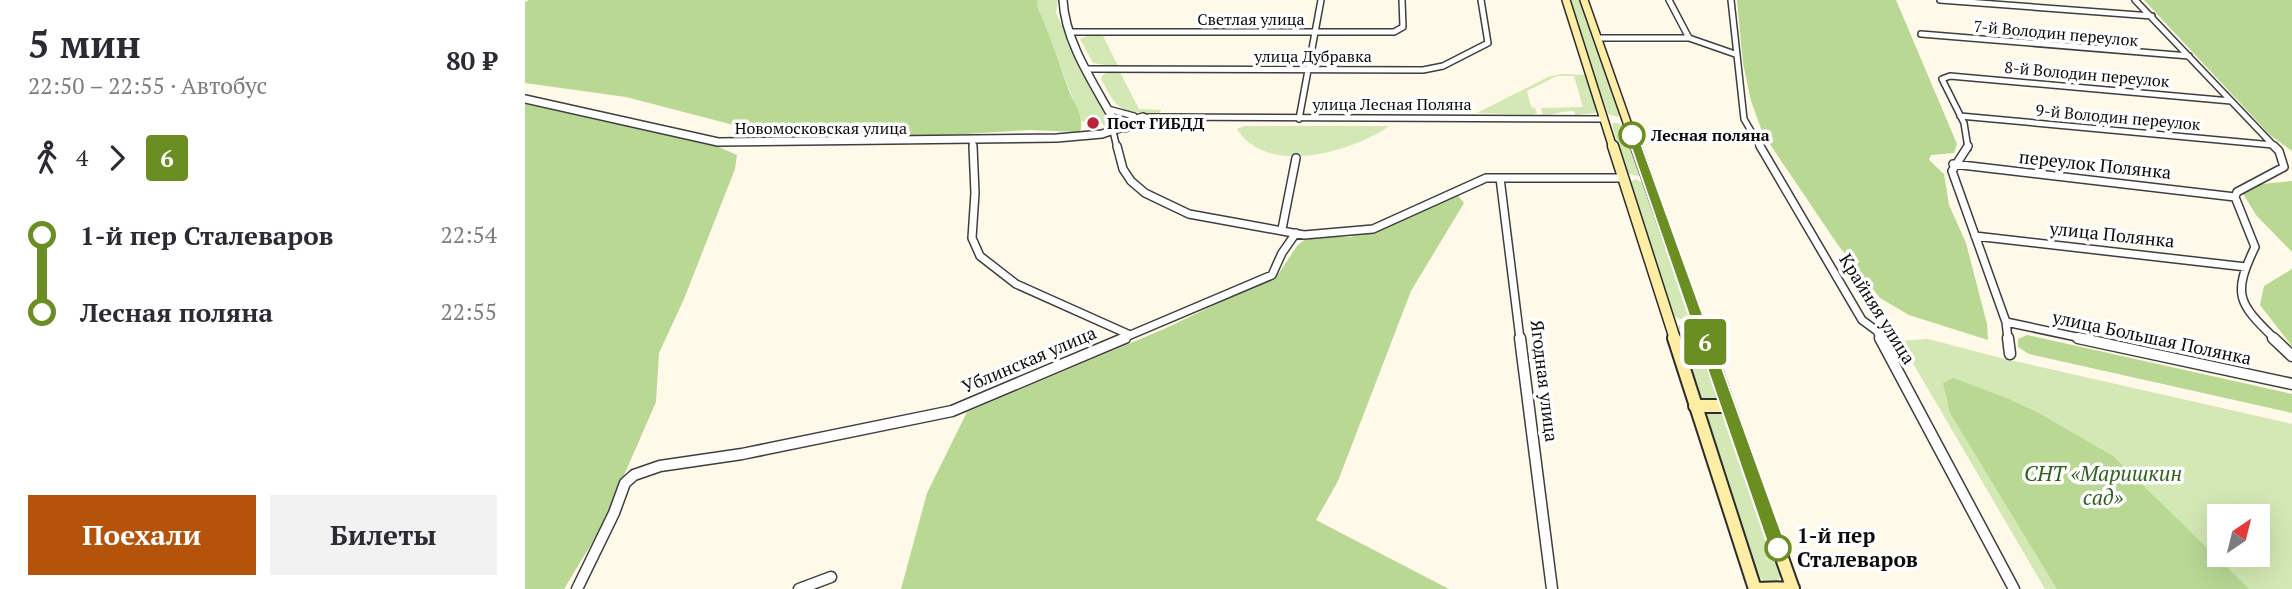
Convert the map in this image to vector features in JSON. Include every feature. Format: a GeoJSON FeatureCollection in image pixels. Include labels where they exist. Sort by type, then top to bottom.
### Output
{"type":"FeatureCollection","features":[{"type":"Feature","properties":{"kind":"main road"},"geometry":{"type":"LineString","coordinates":[[1566,0],[1755,589],[1793,589],[1584,0]]}},
{"type":"Feature","properties":{"kind":"main road"},"geometry":{"type":"LineString","coordinates":[[1604,119],[1627,120]]}},
{"type":"Feature","properties":{"kind":"main road"},"geometry":{"type":"LineString","coordinates":[[1623,178],[1647,178]]}},
{"type":"Feature","properties":{"kind":"main road"},"geometry":{"type":"LineString","coordinates":[[1695,406],[1728,407]]}},
{"type":"Feature","properties":{"kind":"street"},"geometry":{"type":"LineString","coordinates":[[1063,0],[1062,11],[1070,32],[1116,128],[1123,169],[1131,181],[1145,193],[1189,214],[1296,233],[1336,234],[1373,229],[1473,181],[1500,178],[1623,178]]}},
{"type":"Feature","properties":{"kind":"street"},"geometry":{"type":"LineString","coordinates":[[1299,118],[1321,0]]}},
{"type":"Feature","properties":{"kind":"street","name":"Светлая улица"},"geometry":{"type":"LineString","coordinates":[[1070,32],[1400,30],[1403,27],[1402,0]]}},
{"type":"Feature","properties":{"kind":"street","name":"улица Дубравка"},"geometry":{"type":"LineString","coordinates":[[1088,69],[1423,70],[1443,66],[1488,43],[1481,0]]}},
{"type":"Feature","properties":{"kind":"street"},"geometry":{"type":"LineString","coordinates":[[1668,0],[1689,38]]}},
{"type":"Feature","properties":{"kind":"street","name":"Крайняя улица"},"geometry":{"type":"LineString","coordinates":[[1731,0],[1744,118],[1861,320],[1877,331],[2014,589]]}},
{"type":"Feature","properties":{"kind":"street"},"geometry":{"type":"LineString","coordinates":[[1940,0],[2152,16]]}},
{"type":"Feature","properties":{"kind":"street"},"geometry":{"type":"LineString","coordinates":[[2135,0],[2283,158],[2284,167],[2237,192],[2235,197]]}},
{"type":"Feature","properties":{"kind":"street","name":"7-й Володин переулок"},"geometry":{"type":"LineString","coordinates":[[1921,34],[2189,56]]}},
{"type":"Feature","properties":{"kind":"street"},"geometry":{"type":"LineString","coordinates":[[1598,38],[1689,38],[1735,54]]}},
{"type":"Feature","properties":{"kind":"street","name":"8-й Володин переулок"},"geometry":{"type":"LineString","coordinates":[[1960,116],[1942,79],[1950,76],[2231,100]]}},
{"type":"Feature","properties":{"kind":"street","name":"Новомосковская улица"},"geometry":{"type":"LineString","coordinates":[[525,99],[719,142],[972,141],[1057,138],[1116,128]]}},
{"type":"Feature","properties":{"kind":"street"},"geometry":{"type":"LineString","coordinates":[[1108,109],[1151,120]]}},
{"type":"Feature","properties":{"kind":"street"},"geometry":{"type":"LineString","coordinates":[[1116,128],[1137,116]]}},
{"type":"Feature","properties":{"kind":"street"},"geometry":{"type":"LineString","coordinates":[[1960,116],[1969,140],[1967,151],[1953,164],[1952,171],[2006,322],[2010,354]]}},
{"type":"Feature","properties":{"kind":"street","name":"9-й Володин переулок"},"geometry":{"type":"LineString","coordinates":[[1960,116],[2273,145]]}},
{"type":"Feature","properties":{"kind":"street","name":"улица Лесная Поляна"},"geometry":{"type":"LineString","coordinates":[[1151,120],[1604,119]]}},
{"type":"Feature","properties":{"kind":"street"},"geometry":{"type":"LineString","coordinates":[[1116,128],[1141,127],[1151,120]]}},
{"type":"Feature","properties":{"kind":"street"},"geometry":{"type":"LineString","coordinates":[[972,141],[975,177],[972,240],[981,257],[991,268],[1018,286],[1130,335]]}},
{"type":"Feature","properties":{"kind":"street"},"geometry":{"type":"LineString","coordinates":[[1282,229],[1296,158]]}},
{"type":"Feature","properties":{"kind":"street","name":"переулок Полянка"},"geometry":{"type":"LineString","coordinates":[[1953,164],[2235,197]]}},
{"type":"Feature","properties":{"kind":"street","name":"Ягодная улица"},"geometry":{"type":"LineString","coordinates":[[1500,178],[1552,589]]}},
{"type":"Feature","properties":{"kind":"street","name":"улица Большая Полянка"},"geometry":{"type":"LineString","coordinates":[[2235,197],[2255,247],[2240,290],[2243,303],[2292,356]]}},
{"type":"Feature","properties":{"kind":"street","name":"Ублинская улица"},"geometry":{"type":"LineString","coordinates":[[577,589],[614,513],[625,483],[634,475],[660,466],[742,454],[952,411],[1272,275],[1282,253],[1296,233]]}},
{"type":"Feature","properties":{"kind":"street","name":"улица Полянка"},"geometry":{"type":"LineString","coordinates":[[1975,236],[2246,267]]}},
{"type":"Feature","properties":{"kind":"street","name":"улица Большая Полянка"},"geometry":{"type":"LineString","coordinates":[[2006,322],[2292,383]]}},
{"type":"Feature","properties":{"kind":"street"},"geometry":{"type":"LineString","coordinates":[[799,589],[831,577]]}},
{"type":"Feature","properties":{"kind":"green space"},"geometry":{"type":"Polygon","coordinates":[[[1038,0],[1058,0],[1056,13],[1109,124],[1105,127],[1097,118],[1082,122],[1037,6],[1038,0]]]}},
{"type":"Feature","properties":{"kind":"green space"},"geometry":{"type":"Polygon","coordinates":[[[1038,0],[1037,6],[1079,113],[1081,129],[1079,132],[1030,130],[933,136],[753,130],[626,97],[525,83],[525,2],[1038,0]]]}},
{"type":"Feature","properties":{"kind":"green space"},"geometry":{"type":"Polygon","coordinates":[[[1569,0],[1579,0],[1620,114],[1618,117],[1608,114],[1569,0]]]}},
{"type":"Feature","properties":{"kind":"green space"},"geometry":{"type":"Polygon","coordinates":[[[1737,0],[1896,0],[1957,144],[1954,153],[1931,155],[1929,160],[1944,174],[1949,205],[1966,243],[1987,324],[1988,340],[1909,315],[1880,298],[1838,245],[1763,134],[1751,101],[1743,63],[1737,0]]]}},
{"type":"Feature","properties":{"kind":"green space"},"geometry":{"type":"Polygon","coordinates":[[[2144,0],[2292,0],[2292,151],[2270,135],[2144,0]]]}},
{"type":"Feature","properties":{"kind":"green space"},"geometry":{"type":"Polygon","coordinates":[[[1094,33],[1108,34],[1103,36],[1118,66],[1125,68],[1093,63],[1080,39],[1094,33]]]}},
{"type":"Feature","properties":{"kind":"green space"},"geometry":{"type":"Polygon","coordinates":[[[1120,72],[1139,109],[1161,110],[1160,113],[1129,111],[1117,104],[1101,78],[1104,74],[1120,72]]]}},
{"type":"Feature","properties":{"kind":"green space"},"geometry":{"type":"Polygon","coordinates":[[[1561,74],[1586,75],[1595,113],[1576,115],[1573,111],[1543,115],[1541,108],[1583,107],[1574,76],[1557,76],[1527,91],[1531,107],[1535,108],[1537,113],[1533,115],[1477,113],[1548,77],[1561,74]]]}},
{"type":"Feature","properties":{"kind":"green space"},"geometry":{"type":"Polygon","coordinates":[[[525,103],[719,147],[737,155],[735,169],[684,299],[659,353],[656,402],[601,528],[564,589],[525,589],[525,103]]]}},
{"type":"Feature","properties":{"kind":"green space"},"geometry":{"type":"Polygon","coordinates":[[[1612,123],[1625,127],[1642,173],[1639,176],[1625,173],[1612,123]]]}},
{"type":"Feature","properties":{"kind":"green space"},"geometry":{"type":"Polygon","coordinates":[[[1245,126],[1388,127],[1353,145],[1309,155],[1288,156],[1268,152],[1251,144],[1237,129],[1245,126]]]}},
{"type":"Feature","properties":{"kind":"green space"},"geometry":{"type":"Polygon","coordinates":[[[1636,179],[1646,185],[1691,315],[1687,319],[1671,315],[1628,183],[1636,179]]]}},
{"type":"Feature","properties":{"kind":"green space"},"geometry":{"type":"Polygon","coordinates":[[[2292,181],[2292,252],[2256,215],[2242,192],[2261,184],[2292,181]]]}},
{"type":"Feature","properties":{"kind":"green space"},"geometry":{"type":"Polygon","coordinates":[[[1456,193],[1464,203],[1411,291],[1338,481],[1316,520],[1449,589],[901,589],[927,493],[967,412],[1164,329],[1248,289],[1279,273],[1297,246],[1308,237],[1350,237],[1383,228],[1456,193]]]}},
{"type":"Feature","properties":{"kind":"green space"},"geometry":{"type":"Polygon","coordinates":[[[2292,269],[2292,346],[2260,305],[2264,286],[2292,269]]]}},
{"type":"Feature","properties":{"kind":"green space"},"geometry":{"type":"Polygon","coordinates":[[[1679,325],[1689,325],[1696,331],[1720,401],[1699,400],[1676,331],[1679,325]]]}},
{"type":"Feature","properties":{"kind":"green space"},"geometry":{"type":"Polygon","coordinates":[[[2027,335],[2292,394],[2292,413],[2029,354],[2018,347],[2018,339],[2027,335]]]}},
{"type":"Feature","properties":{"kind":"green space","name":"СНТ «Маришкин сад»"},"geometry":{"type":"Polygon","coordinates":[[[1928,339],[2292,424],[2292,589],[2045,589],[1900,341],[1928,339]]]}},
{"type":"Feature","properties":{"kind":"green space"},"geometry":{"type":"Polygon","coordinates":[[[1953,378],[2004,397],[2037,412],[2113,456],[2207,548],[2207,567],[2227,567],[2249,589],[2057,589],[1950,413],[1943,383],[1953,378]]]}},
{"type":"Feature","properties":{"kind":"green space"},"geometry":{"type":"Polygon","coordinates":[[[1724,411],[1781,574],[1778,581],[1767,583],[1756,575],[1702,412],[1724,411]]]}},
{"type":"Feature","properties":{"kind":"bus line","name":"6"},"geometry":{"type":"LineString","coordinates":[[1632,135],[1778,548]]}},
{"type":"Feature","properties":{"kind":"place","name":"Пост ГИБДД"},"geometry":{"type":"Point","coordinates":[1093,123]}},
{"type":"Feature","properties":{"kind":"place","name":"Лесная поляна"},"geometry":{"type":"Point","coordinates":[1632,135]}},
{"type":"Feature","properties":{"kind":"place","name":"1-й пер Сталеваров"},"geometry":{"type":"Point","coordinates":[1778,548]}}]}
